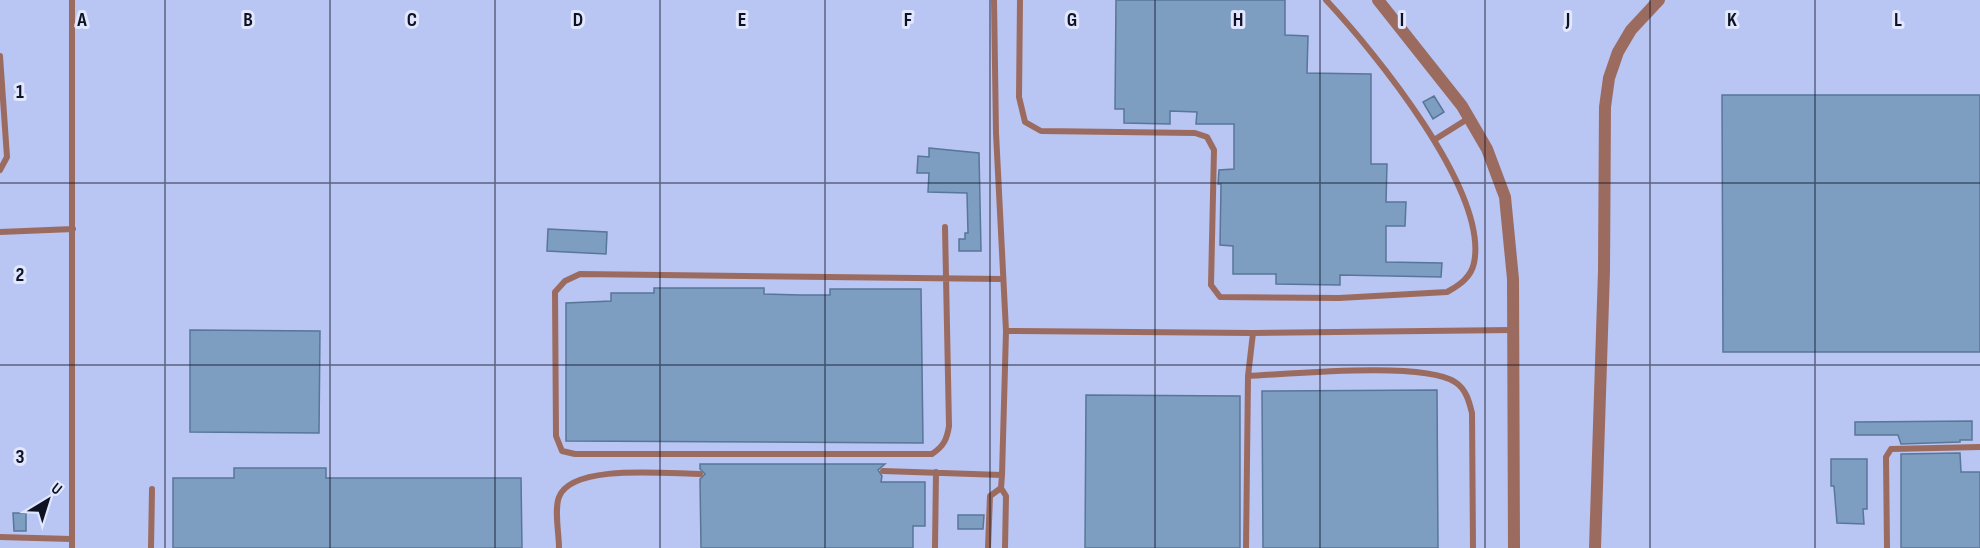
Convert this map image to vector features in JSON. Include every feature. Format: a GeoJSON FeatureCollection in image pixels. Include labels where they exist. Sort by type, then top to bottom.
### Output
{"type":"FeatureCollection","features":[{"type":"Feature","properties":{"kind":"street"},"geometry":{"type":"LineString","coordinates":[[1378,0],[1469,118],[1487,149],[1505,197],[1513,279],[1514,548]]}},
{"type":"Feature","properties":{"kind":"street"},"geometry":{"type":"LineString","coordinates":[[1595,548],[1606,97],[1609,78],[1618,52],[1631,30],[1659,0]]}},
{"type":"Feature","properties":{"kind":"lane"},"geometry":{"type":"LineString","coordinates":[[72,0],[72,548]]}},
{"type":"Feature","properties":{"kind":"lane"},"geometry":{"type":"LineString","coordinates":[[988,548],[990,496],[1000,488],[1002,475],[1006,331],[996,133],[994,0]]}},
{"type":"Feature","properties":{"kind":"lane"},"geometry":{"type":"LineString","coordinates":[[1020,0],[1019,97],[1025,122],[1041,131],[1195,133],[1207,137],[1214,150],[1211,285],[1220,297],[1340,298],[1434,294],[1460,285],[1468,276],[1474,262],[1474,239],[1469,216],[1450,167],[1434,140],[1377,59],[1326,0]]}},
{"type":"Feature","properties":{"kind":"lane"},"geometry":{"type":"LineString","coordinates":[[0,56],[7,157],[0,170]]}},
{"type":"Feature","properties":{"kind":"lane"},"geometry":{"type":"LineString","coordinates":[[1434,140],[1469,118]]}},
{"type":"Feature","properties":{"kind":"lane"},"geometry":{"type":"LineString","coordinates":[[945,227],[945,280],[949,426],[947,439],[941,448],[932,454],[575,454],[562,451],[556,436],[555,292],[565,281],[580,274],[945,280],[1002,279]]}},
{"type":"Feature","properties":{"kind":"lane"},"geometry":{"type":"LineString","coordinates":[[0,232],[73,229]]}},
{"type":"Feature","properties":{"kind":"lane"},"geometry":{"type":"LineString","coordinates":[[1006,331],[1253,333],[1513,330]]}},
{"type":"Feature","properties":{"kind":"lane"},"geometry":{"type":"LineString","coordinates":[[1246,548],[1248,376],[1253,333]]}},
{"type":"Feature","properties":{"kind":"lane"},"geometry":{"type":"LineString","coordinates":[[1248,376],[1391,372],[1425,373],[1456,382],[1468,398],[1472,413],[1473,548]]}},
{"type":"Feature","properties":{"kind":"lane"},"geometry":{"type":"LineString","coordinates":[[1887,548],[1886,457],[1891,449],[1980,447]]}},
{"type":"Feature","properties":{"kind":"lane"},"geometry":{"type":"LineString","coordinates":[[883,471],[1002,475]]}},
{"type":"Feature","properties":{"kind":"lane"},"geometry":{"type":"LineString","coordinates":[[935,548],[936,472]]}},
{"type":"Feature","properties":{"kind":"lane"},"geometry":{"type":"LineString","coordinates":[[559,548],[558,498],[566,486],[579,478],[599,474],[700,474]]}},
{"type":"Feature","properties":{"kind":"lane"},"geometry":{"type":"LineString","coordinates":[[1000,488],[1006,496],[1005,548]]}},
{"type":"Feature","properties":{"kind":"lane"},"geometry":{"type":"LineString","coordinates":[[151,548],[152,489]]}},
{"type":"Feature","properties":{"kind":"lane"},"geometry":{"type":"LineString","coordinates":[[0,537],[72,539]]}},
{"type":"Feature","properties":{"kind":"building"},"geometry":{"type":"Polygon","coordinates":[[[1116,0],[1285,0],[1285,35],[1308,36],[1307,73],[1371,74],[1371,164],[1387,164],[1386,202],[1406,202],[1405,226],[1386,226],[1386,262],[1442,263],[1441,277],[1340,275],[1340,285],[1276,284],[1276,274],[1233,274],[1233,246],[1220,245],[1221,184],[1218,184],[1219,170],[1234,169],[1234,124],[1196,124],[1197,112],[1170,111],[1170,124],[1124,123],[1124,109],[1115,109],[1116,0]]]}},
{"type":"Feature","properties":{"kind":"building"},"geometry":{"type":"Polygon","coordinates":[[[1722,95],[1980,95],[1980,352],[1723,352],[1722,95]]]}},
{"type":"Feature","properties":{"kind":"building"},"geometry":{"type":"Polygon","coordinates":[[[1434,96],[1444,112],[1433,119],[1423,102],[1434,96]]]}},
{"type":"Feature","properties":{"kind":"building"},"geometry":{"type":"Polygon","coordinates":[[[929,148],[979,153],[981,251],[959,251],[959,239],[965,239],[965,233],[968,233],[967,193],[928,192],[929,173],[917,173],[918,156],[929,157],[929,148]]]}},
{"type":"Feature","properties":{"kind":"building"},"geometry":{"type":"Polygon","coordinates":[[[548,229],[607,232],[606,254],[547,251],[548,229]]]}},
{"type":"Feature","properties":{"kind":"building"},"geometry":{"type":"Polygon","coordinates":[[[654,288],[764,288],[764,294],[800,295],[830,295],[830,289],[921,289],[923,443],[566,441],[566,303],[611,301],[611,293],[654,293],[654,288]]]}},
{"type":"Feature","properties":{"kind":"building"},"geometry":{"type":"Polygon","coordinates":[[[190,330],[320,331],[319,433],[190,432],[190,330]]]}},
{"type":"Feature","properties":{"kind":"building"},"geometry":{"type":"Polygon","coordinates":[[[1437,390],[1438,548],[1263,548],[1262,391],[1437,390]]]}},
{"type":"Feature","properties":{"kind":"building"},"geometry":{"type":"Polygon","coordinates":[[[1086,395],[1240,396],[1240,548],[1085,548],[1086,395]]]}},
{"type":"Feature","properties":{"kind":"building"},"geometry":{"type":"Polygon","coordinates":[[[1972,421],[1972,440],[1960,440],[1960,442],[1901,444],[1898,435],[1855,435],[1855,422],[1972,421]]]}},
{"type":"Feature","properties":{"kind":"building"},"geometry":{"type":"Polygon","coordinates":[[[1960,453],[1961,472],[1980,472],[1980,548],[1901,548],[1901,454],[1960,453]]]}},
{"type":"Feature","properties":{"kind":"building"},"geometry":{"type":"Polygon","coordinates":[[[1831,459],[1867,459],[1867,509],[1863,509],[1864,524],[1837,523],[1834,486],[1831,486],[1831,459]]]}},
{"type":"Feature","properties":{"kind":"building"},"geometry":{"type":"Polygon","coordinates":[[[700,464],[885,464],[878,470],[882,476],[881,482],[925,482],[925,526],[913,526],[913,548],[701,548],[700,479],[705,474],[700,469],[700,464]]]}},
{"type":"Feature","properties":{"kind":"building"},"geometry":{"type":"Polygon","coordinates":[[[234,468],[326,468],[326,478],[521,478],[522,548],[173,548],[173,478],[234,478],[234,468]]]}},
{"type":"Feature","properties":{"kind":"building"},"geometry":{"type":"Polygon","coordinates":[[[13,513],[26,513],[26,531],[14,531],[13,513]]]}},
{"type":"Feature","properties":{"kind":"building"},"geometry":{"type":"Polygon","coordinates":[[[958,515],[984,515],[983,529],[958,529],[958,515]]]}}]}
